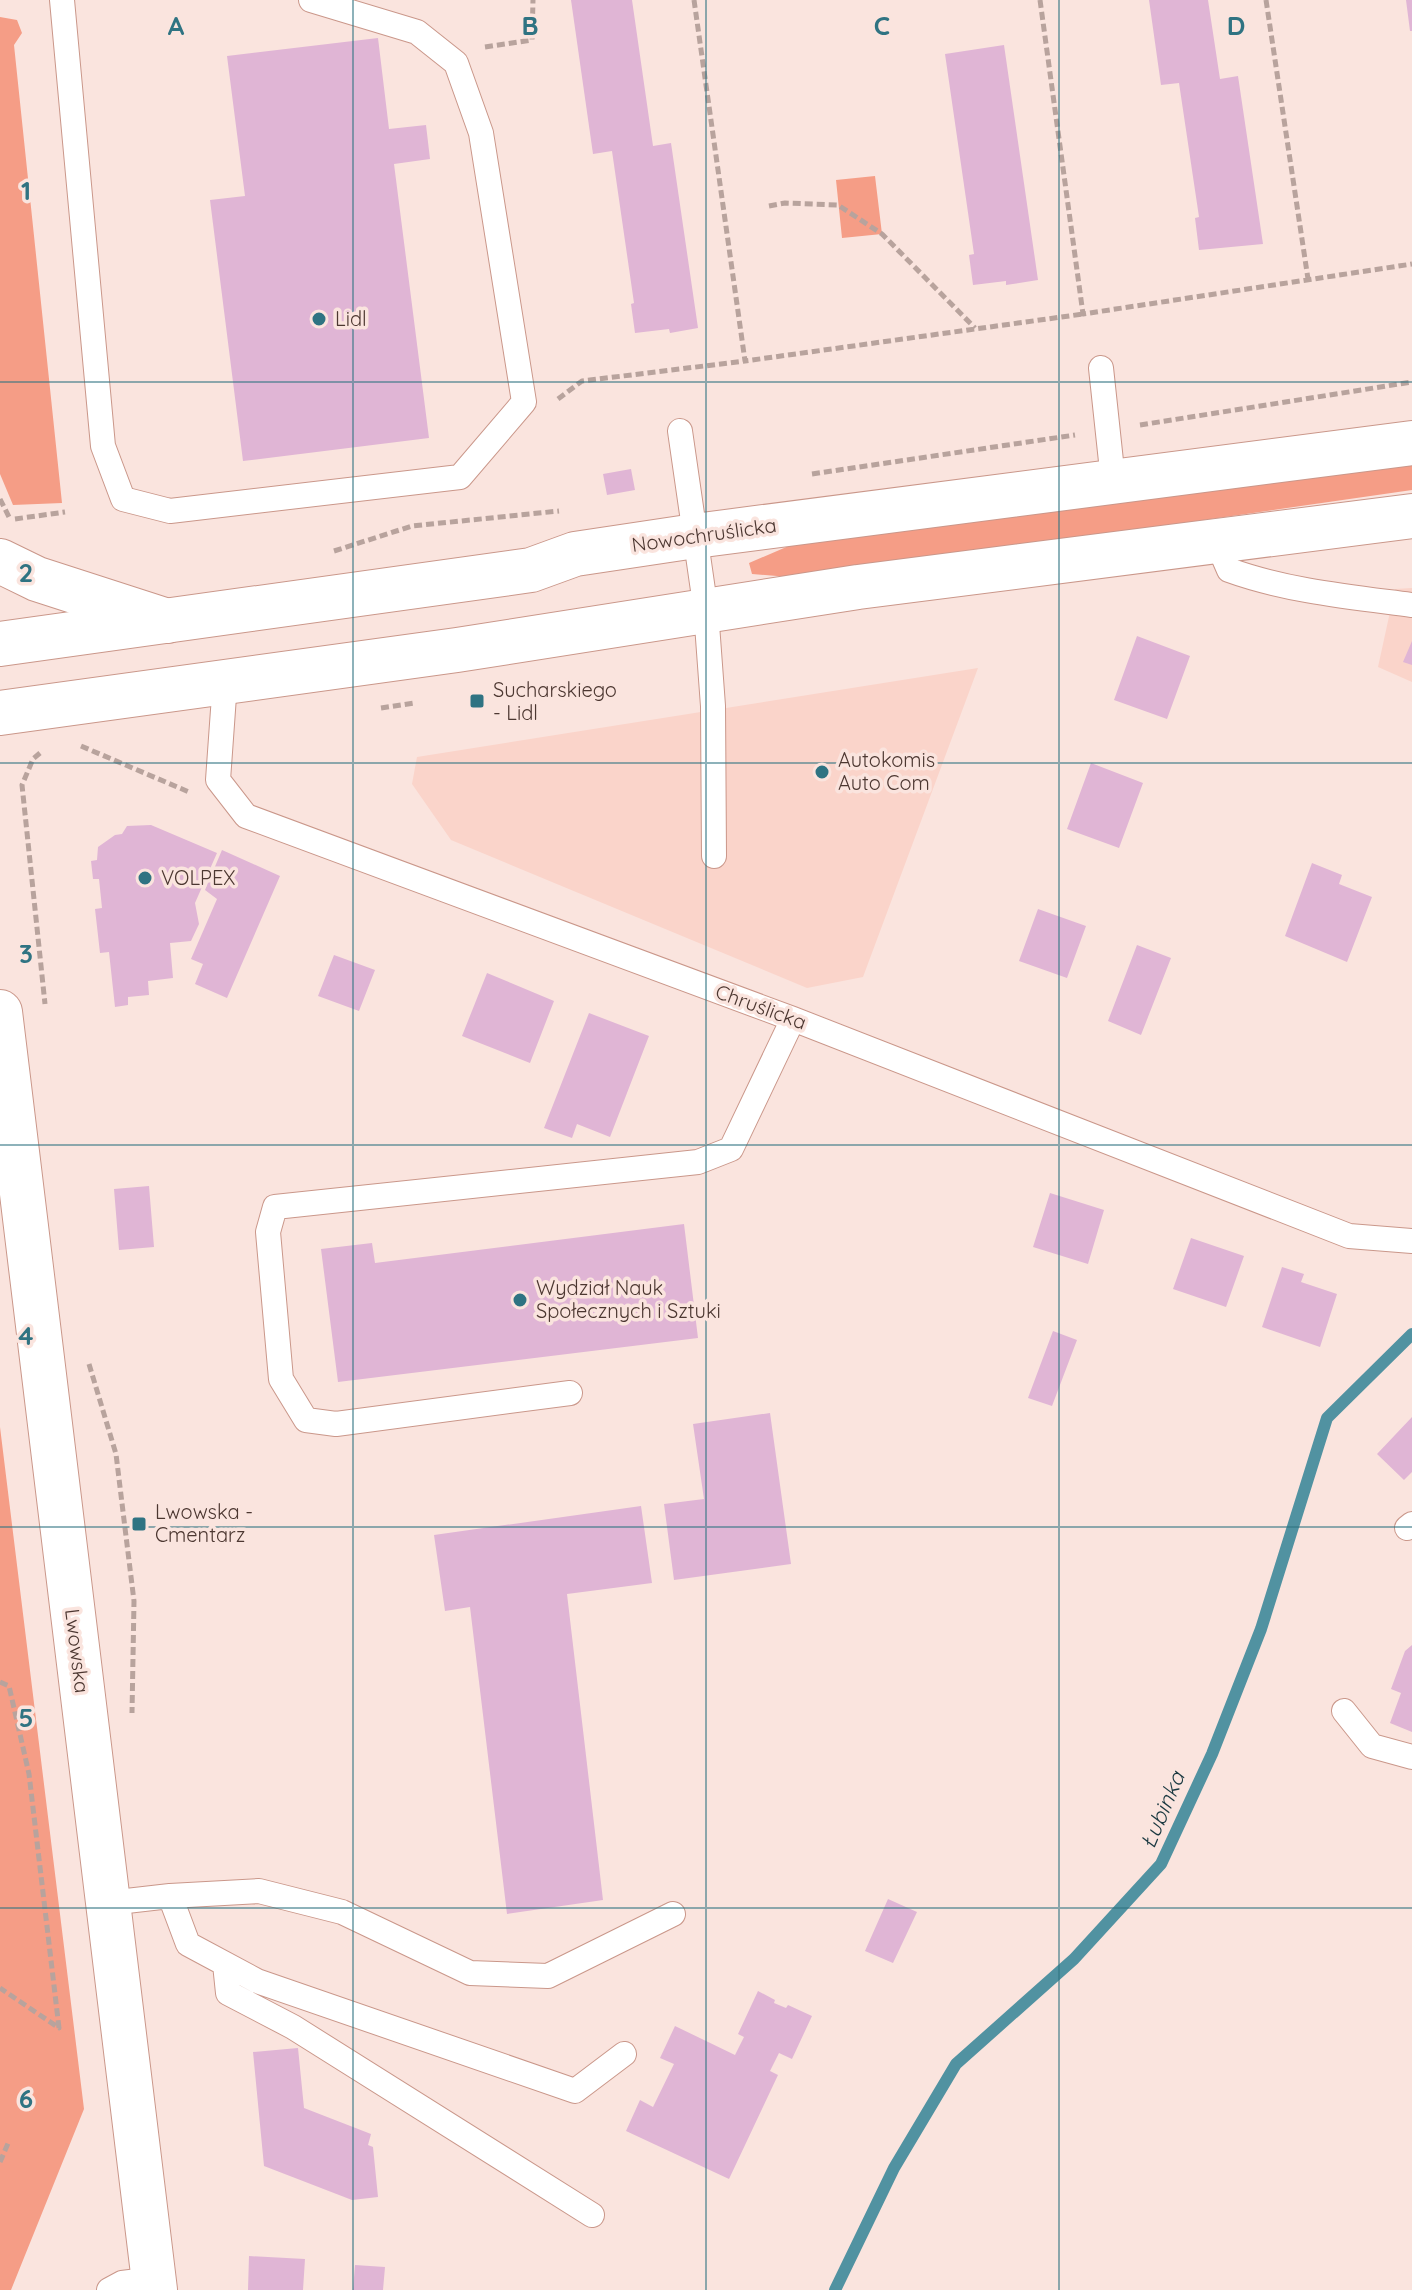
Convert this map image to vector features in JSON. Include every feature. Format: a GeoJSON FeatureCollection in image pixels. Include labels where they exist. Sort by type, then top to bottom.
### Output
{"type":"FeatureCollection","features":[{"type":"Feature","properties":{"kind":"main road","name":"Nowochruślicka"},"geometry":{"type":"LineString","coordinates":[[0,644],[531,570],[575,554],[695,536],[1412,443]]}},
{"type":"Feature","properties":{"kind":"main road"},"geometry":{"type":"LineString","coordinates":[[0,713],[457,650],[858,587],[1412,516]]}},
{"type":"Feature","properties":{"kind":"main road"},"geometry":{"type":"LineString","coordinates":[[5,540],[37,579],[167,621]]}},
{"type":"Feature","properties":{"kind":"main road","name":"Lwowska"},"geometry":{"type":"LineString","coordinates":[[0,1012],[12,1227],[109,1903],[155,2284]]}},
{"type":"Feature","properties":{"kind":"lane"},"geometry":{"type":"LineString","coordinates":[[62,0],[103,446],[123,499],[170,511],[460,477],[524,402],[481,133],[456,63],[417,32],[311,0]]}},
{"type":"Feature","properties":{"kind":"lane"},"geometry":{"type":"LineString","coordinates":[[1101,368],[1113,480]]}},
{"type":"Feature","properties":{"kind":"lane"},"geometry":{"type":"LineString","coordinates":[[680,431],[706,611],[713,706],[714,856]]}},
{"type":"Feature","properties":{"kind":"lane"},"geometry":{"type":"LineString","coordinates":[[1216,540],[1229,570],[1255,579],[1339,596],[1412,605]]}},
{"type":"Feature","properties":{"kind":"lane"},"geometry":{"type":"LineString","coordinates":[[225,682],[218,780],[246,816]]}},
{"type":"Feature","properties":{"kind":"lane","name":"Chruślicka"},"geometry":{"type":"LineString","coordinates":[[246,816],[793,1019],[1349,1236],[1412,1241]]}},
{"type":"Feature","properties":{"kind":"lane"},"geometry":{"type":"LineString","coordinates":[[570,1393],[336,1424],[306,1420],[281,1379],[268,1232],[275,1207],[698,1162],[731,1149],[793,1019]]}},
{"type":"Feature","properties":{"kind":"lane"},"geometry":{"type":"LineString","coordinates":[[1344,1711],[1372,1746],[1412,1757]]}},
{"type":"Feature","properties":{"kind":"lane"},"geometry":{"type":"LineString","coordinates":[[109,1903],[259,1891],[342,1912],[470,1973],[548,1976],[673,1914]]}},
{"type":"Feature","properties":{"kind":"lane"},"geometry":{"type":"LineString","coordinates":[[170,1896],[188,1944],[257,1981],[575,2091],[624,2054]]}},
{"type":"Feature","properties":{"kind":"lane"},"geometry":{"type":"LineString","coordinates":[[225,1964],[228,1993],[293,2027],[592,2215]]}},
{"type":"Feature","properties":{"kind":"lane"},"geometry":{"type":"LineString","coordinates":[[109,2290],[122,2283],[155,2284]]}},
{"type":"Feature","properties":{"kind":"path"},"geometry":{"type":"LineString","coordinates":[[444,53],[532,40],[533,0]]}},
{"type":"Feature","properties":{"kind":"path"},"geometry":{"type":"LineString","coordinates":[[694,0],[745,361]]}},
{"type":"Feature","properties":{"kind":"path"},"geometry":{"type":"LineString","coordinates":[[1040,0],[1083,314]]}},
{"type":"Feature","properties":{"kind":"path"},"geometry":{"type":"LineString","coordinates":[[1266,0],[1308,279]]}},
{"type":"Feature","properties":{"kind":"path"},"geometry":{"type":"LineString","coordinates":[[769,206],[785,203],[838,205],[882,234],[975,329]]}},
{"type":"Feature","properties":{"kind":"path"},"geometry":{"type":"LineString","coordinates":[[500,430],[534,419],[582,381],[1083,314],[1412,264]]}},
{"type":"Feature","properties":{"kind":"path"},"geometry":{"type":"LineString","coordinates":[[798,476],[1108,431],[1240,407],[1412,382]]}},
{"type":"Feature","properties":{"kind":"path"},"geometry":{"type":"LineString","coordinates":[[324,554],[412,526],[525,516],[590,506],[596,551]]}},
{"type":"Feature","properties":{"kind":"path"},"geometry":{"type":"LineString","coordinates":[[5,540],[65,512]]}},
{"type":"Feature","properties":{"kind":"path"},"geometry":{"type":"LineString","coordinates":[[72,742],[246,816]]}},
{"type":"Feature","properties":{"kind":"path"},"geometry":{"type":"LineString","coordinates":[[27,839],[22,785],[33,759],[49,744]]}},
{"type":"Feature","properties":{"kind":"path"},"geometry":{"type":"LineString","coordinates":[[87,1357],[116,1454],[134,1601],[131,1726]]}},
{"type":"Feature","properties":{"kind":"path"},"geometry":{"type":"LineString","coordinates":[[0,1682],[9,1686],[29,1774],[59,2028],[0,1988]]}},
{"type":"Feature","properties":{"kind":"path"},"geometry":{"type":"LineString","coordinates":[[0,2162],[9,2141]]}},
{"type":"Feature","properties":{"kind":"shaded area"},"geometry":{"type":"Polygon","coordinates":[[[0,17],[17,20],[22,33],[14,45],[62,503],[13,505],[0,474],[0,17]]]}},
{"type":"Feature","properties":{"kind":"shaded area"},"geometry":{"type":"Polygon","coordinates":[[[875,176],[882,234],[842,238],[836,180],[875,176]]]}},
{"type":"Feature","properties":{"kind":"shaded area"},"geometry":{"type":"Polygon","coordinates":[[[1412,464],[1412,490],[801,578],[752,574],[749,563],[791,545],[1412,464]]]}},
{"type":"Feature","properties":{"kind":"shaded area"},"geometry":{"type":"Polygon","coordinates":[[[1412,588],[1412,682],[1378,667],[1395,589],[1412,588]]]}},
{"type":"Feature","properties":{"kind":"shaded area"},"geometry":{"type":"Polygon","coordinates":[[[978,668],[863,977],[807,988],[451,840],[412,784],[417,757],[978,668]]]}},
{"type":"Feature","properties":{"kind":"shaded area"},"geometry":{"type":"Polygon","coordinates":[[[0,1427],[84,2109],[11,2290],[0,2290],[0,1427]]]}},
{"type":"Feature","properties":{"kind":"building"},"geometry":{"type":"Polygon","coordinates":[[[571,0],[632,0],[653,146],[671,143],[698,328],[670,333],[669,329],[635,333],[631,304],[634,303],[612,151],[593,154],[571,0]]]}},
{"type":"Feature","properties":{"kind":"building"},"geometry":{"type":"Polygon","coordinates":[[[1149,0],[1208,0],[1220,79],[1238,76],[1263,244],[1199,250],[1195,218],[1199,217],[1179,83],[1161,85],[1149,0]]]}},
{"type":"Feature","properties":{"kind":"building"},"geometry":{"type":"Polygon","coordinates":[[[1406,0],[1412,0],[1412,31],[1410,31],[1406,0]]]}},
{"type":"Feature","properties":{"kind":"building","name":"Lidl"},"geometry":{"type":"Polygon","coordinates":[[[378,38],[389,129],[426,125],[430,159],[394,164],[429,438],[243,461],[210,200],[245,196],[227,56],[378,38]]]}},
{"type":"Feature","properties":{"kind":"building"},"geometry":{"type":"Polygon","coordinates":[[[1004,45],[1038,280],[1006,285],[1006,281],[973,285],[969,255],[974,254],[945,54],[1004,45]]]}},
{"type":"Feature","properties":{"kind":"building"},"geometry":{"type":"Polygon","coordinates":[[[631,469],[635,490],[607,495],[603,474],[631,469]]]}},
{"type":"Feature","properties":{"kind":"building"},"geometry":{"type":"Polygon","coordinates":[[[1137,636],[1190,656],[1167,719],[1114,700],[1137,636]]]}},
{"type":"Feature","properties":{"kind":"building"},"geometry":{"type":"Polygon","coordinates":[[[1412,641],[1412,665],[1403,662],[1412,641]]]}},
{"type":"Feature","properties":{"kind":"building"},"geometry":{"type":"Polygon","coordinates":[[[1091,763],[1143,783],[1119,848],[1067,829],[1091,763]]]}},
{"type":"Feature","properties":{"kind":"building"},"geometry":{"type":"Polygon","coordinates":[[[151,825],[217,853],[195,903],[199,924],[191,941],[170,943],[173,978],[148,981],[149,995],[128,997],[128,1005],[115,1007],[109,952],[100,953],[95,909],[102,908],[99,879],[93,879],[91,861],[97,860],[98,847],[115,835],[122,834],[127,826],[151,825]]]}},
{"type":"Feature","properties":{"kind":"building"},"geometry":{"type":"Polygon","coordinates":[[[222,850],[280,876],[227,998],[195,984],[203,964],[191,959],[217,899],[205,890],[222,850]]]}},
{"type":"Feature","properties":{"kind":"building"},"geometry":{"type":"Polygon","coordinates":[[[1312,863],[1342,875],[1339,884],[1372,897],[1347,962],[1285,936],[1312,863]]]}},
{"type":"Feature","properties":{"kind":"building"},"geometry":{"type":"Polygon","coordinates":[[[1038,909],[1086,926],[1067,978],[1019,961],[1038,909]]]}},
{"type":"Feature","properties":{"kind":"building"},"geometry":{"type":"Polygon","coordinates":[[[1137,945],[1171,958],[1141,1035],[1108,1021],[1137,945]]]}},
{"type":"Feature","properties":{"kind":"building"},"geometry":{"type":"Polygon","coordinates":[[[334,955],[375,970],[359,1011],[318,996],[334,955]]]}},
{"type":"Feature","properties":{"kind":"building"},"geometry":{"type":"Polygon","coordinates":[[[487,973],[554,1001],[530,1063],[462,1036],[487,973]]]}},
{"type":"Feature","properties":{"kind":"building"},"geometry":{"type":"Polygon","coordinates":[[[589,1013],[649,1036],[610,1137],[577,1124],[572,1138],[544,1128],[589,1013]]]}},
{"type":"Feature","properties":{"kind":"building"},"geometry":{"type":"Polygon","coordinates":[[[149,1186],[154,1247],[119,1250],[114,1189],[149,1186]]]}},
{"type":"Feature","properties":{"kind":"building"},"geometry":{"type":"Polygon","coordinates":[[[1050,1193],[1104,1210],[1088,1264],[1033,1247],[1050,1193]]]}},
{"type":"Feature","properties":{"kind":"building"},"geometry":{"type":"Polygon","coordinates":[[[684,1224],[698,1338],[338,1382],[321,1249],[372,1243],[375,1263],[684,1224]]]}},
{"type":"Feature","properties":{"kind":"building"},"geometry":{"type":"Polygon","coordinates":[[[1191,1238],[1244,1256],[1226,1307],[1173,1289],[1191,1238]]]}},
{"type":"Feature","properties":{"kind":"building"},"geometry":{"type":"Polygon","coordinates":[[[1282,1267],[1304,1274],[1301,1282],[1337,1294],[1320,1347],[1262,1327],[1282,1267]]]}},
{"type":"Feature","properties":{"kind":"building"},"geometry":{"type":"Polygon","coordinates":[[[1053,1331],[1077,1340],[1052,1406],[1028,1398],[1053,1331]]]}},
{"type":"Feature","properties":{"kind":"building"},"geometry":{"type":"Polygon","coordinates":[[[770,1413],[791,1564],[674,1580],[664,1504],[704,1499],[693,1424],[770,1413]]]}},
{"type":"Feature","properties":{"kind":"building"},"geometry":{"type":"Polygon","coordinates":[[[1412,1417],[1412,1472],[1404,1480],[1377,1454],[1412,1417]]]}},
{"type":"Feature","properties":{"kind":"building"},"geometry":{"type":"Polygon","coordinates":[[[641,1506],[652,1583],[567,1594],[603,1900],[507,1914],[470,1607],[445,1611],[434,1535],[641,1506]]]}},
{"type":"Feature","properties":{"kind":"building"},"geometry":{"type":"Polygon","coordinates":[[[1412,1645],[1412,1732],[1390,1723],[1401,1693],[1391,1689],[1405,1651],[1412,1645]]]}},
{"type":"Feature","properties":{"kind":"building"},"geometry":{"type":"Polygon","coordinates":[[[888,1899],[917,1912],[893,1963],[865,1951],[888,1899]]]}},
{"type":"Feature","properties":{"kind":"building"},"geometry":{"type":"Polygon","coordinates":[[[758,1991],[775,2000],[774,2003],[786,2008],[788,2005],[812,2016],[792,2059],[779,2053],[770,2071],[778,2075],[729,2179],[626,2131],[640,2100],[653,2107],[674,2064],[660,2058],[675,2026],[735,2055],[744,2037],[738,2034],[758,1991]]]}},
{"type":"Feature","properties":{"kind":"building"},"geometry":{"type":"Polygon","coordinates":[[[298,2048],[304,2108],[371,2134],[368,2145],[373,2147],[378,2197],[352,2200],[264,2166],[253,2052],[298,2048]]]}},
{"type":"Feature","properties":{"kind":"building"},"geometry":{"type":"Polygon","coordinates":[[[249,2256],[305,2259],[303,2290],[248,2290],[249,2256]]]}},
{"type":"Feature","properties":{"kind":"building"},"geometry":{"type":"Polygon","coordinates":[[[355,2265],[385,2267],[383,2290],[353,2290],[355,2265]]]}},
{"type":"Feature","properties":{"kind":"waterway","name":"Łubinka"},"geometry":{"type":"LineString","coordinates":[[835,2290],[894,2168],[956,2064],[1074,1959],[1161,1864],[1212,1754],[1261,1629],[1327,1418],[1412,1334]]}},
{"type":"Feature","properties":{"kind":"place","name":"Lidl"},"geometry":{"type":"Point","coordinates":[319,319]}},
{"type":"Feature","properties":{"kind":"place","name":"Sucharskiego - Lidl"},"geometry":{"type":"Point","coordinates":[477,701]}},
{"type":"Feature","properties":{"kind":"place","name":"Autokomis Auto Com"},"geometry":{"type":"Point","coordinates":[822,772]}},
{"type":"Feature","properties":{"kind":"place","name":"VOLPEX"},"geometry":{"type":"Point","coordinates":[145,878]}},
{"type":"Feature","properties":{"kind":"place","name":"Wydział Nauk Społecznych i Sztuki"},"geometry":{"type":"Point","coordinates":[520,1300]}},
{"type":"Feature","properties":{"kind":"place","name":"Lwowska - Cmentarz"},"geometry":{"type":"Point","coordinates":[139,1524]}}]}
